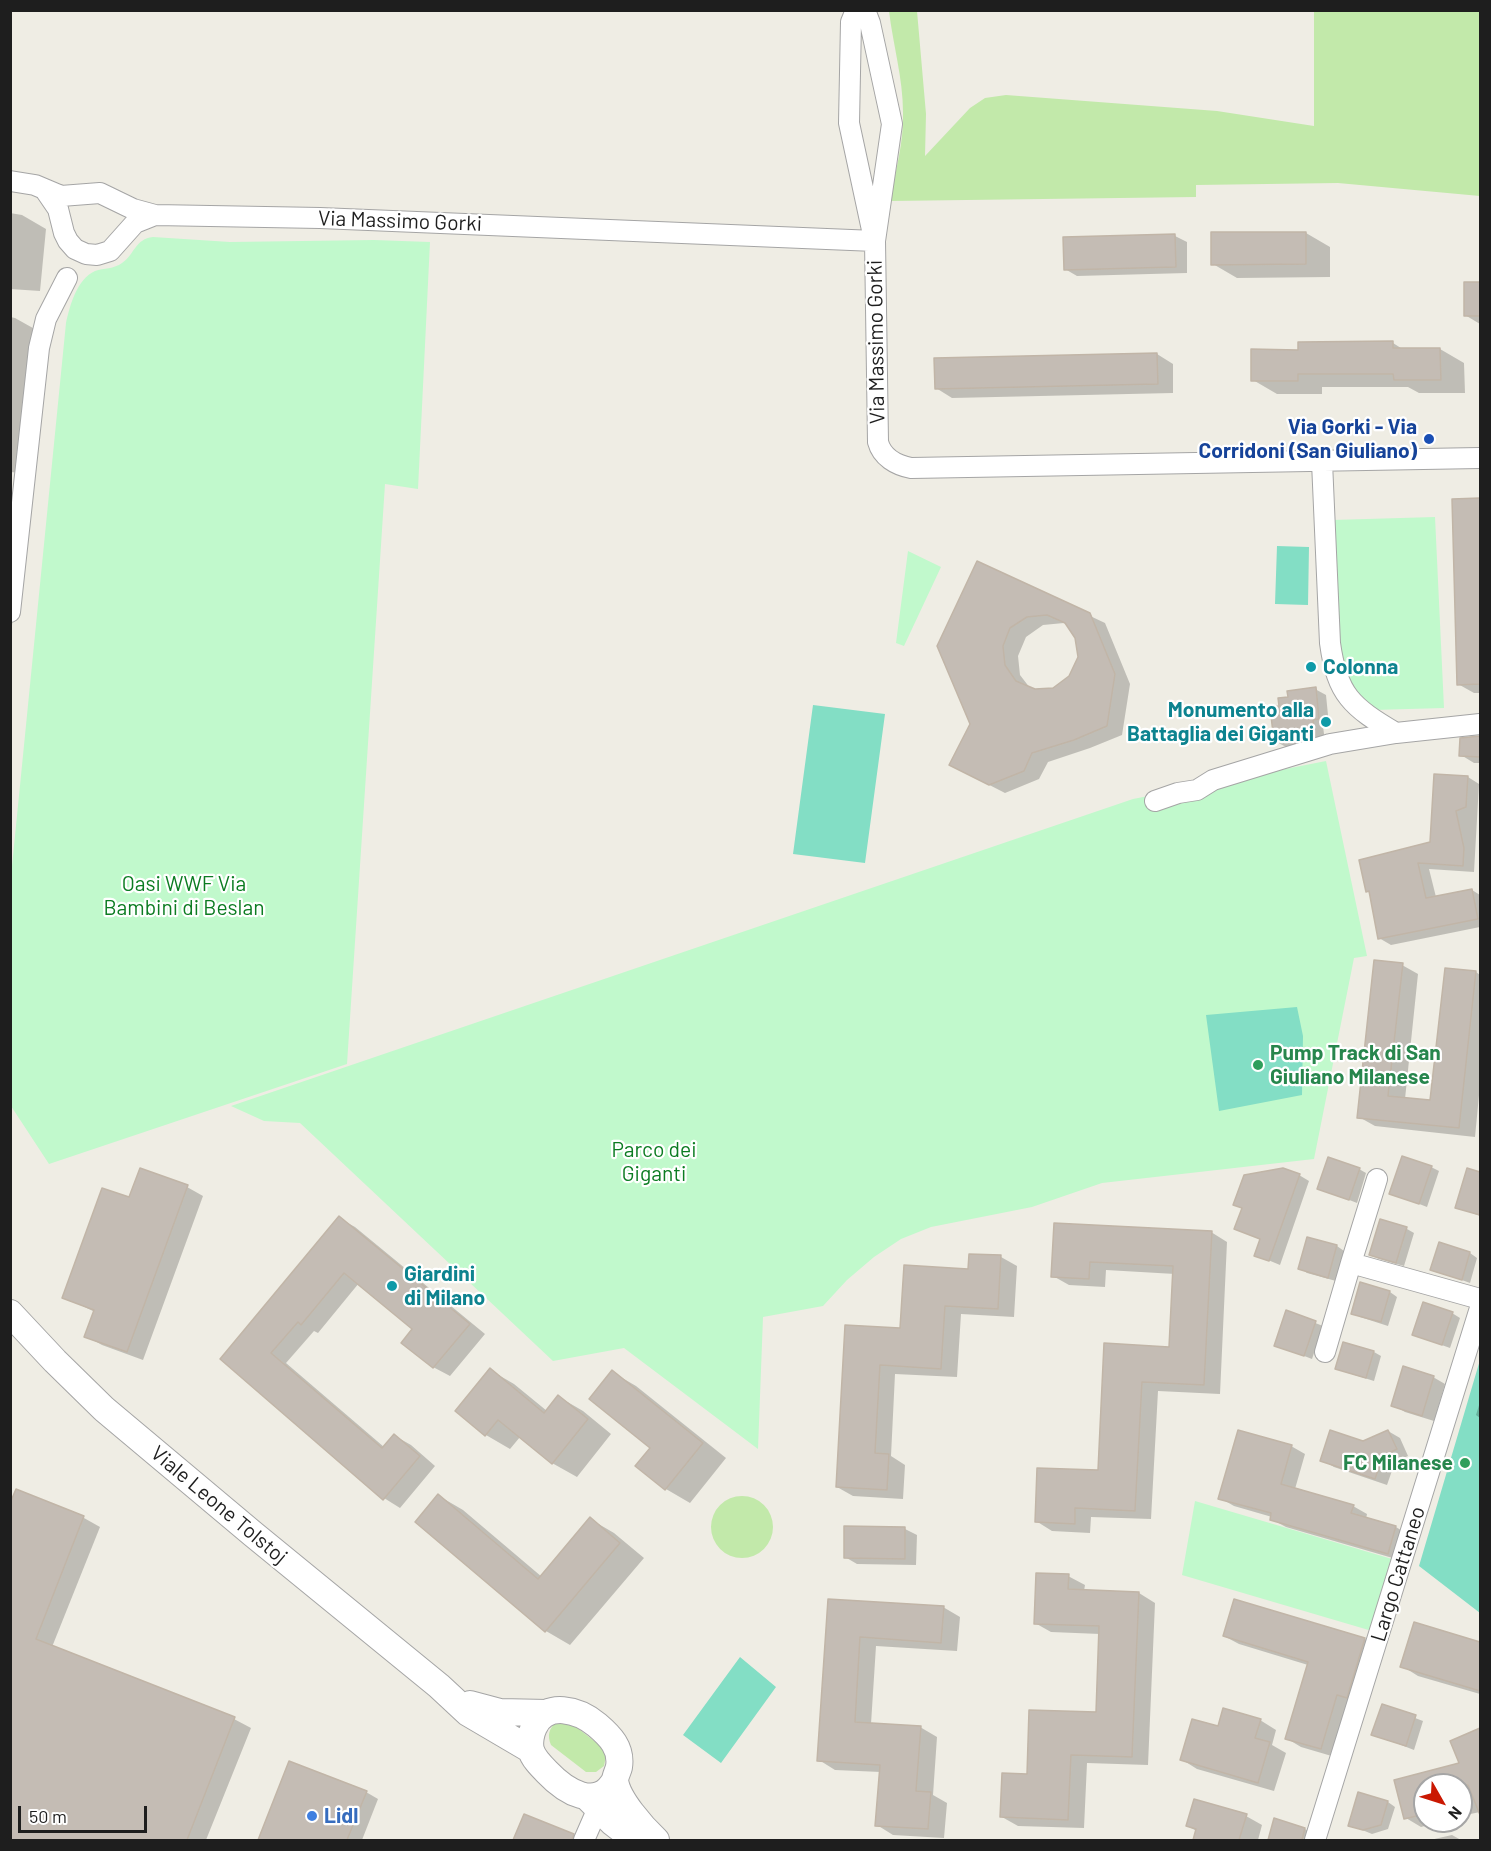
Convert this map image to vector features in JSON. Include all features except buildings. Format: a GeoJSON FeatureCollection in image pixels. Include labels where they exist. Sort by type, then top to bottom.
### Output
{"type":"FeatureCollection","features":[{"type":"Feature","properties":{"kind":"street"},"geometry":{"type":"LineString","coordinates":[[856,10],[851,22],[849,123],[875,241]]}},
{"type":"Feature","properties":{"kind":"street"},"geometry":{"type":"LineString","coordinates":[[865,10],[870,23],[892,124],[875,241]]}},
{"type":"Feature","properties":{"kind":"street","name":"Via Massimo Gorki"},"geometry":{"type":"LineString","coordinates":[[10,181],[30,184],[61,196],[96,192],[105,194],[133,209],[154,215],[320,218],[875,241],[879,442],[886,456],[900,465],[916,468],[1480,458]]}},
{"type":"Feature","properties":{"kind":"street"},"geometry":{"type":"LineString","coordinates":[[45,190],[58,209],[65,234],[70,255],[67,278]]}},
{"type":"Feature","properties":{"kind":"street"},"geometry":{"type":"LineString","coordinates":[[81,195],[73,200],[66,209],[65,234],[75,249],[82,253],[100,254]]}},
{"type":"Feature","properties":{"kind":"street"},"geometry":{"type":"LineString","coordinates":[[114,199],[125,218],[120,241]]}},
{"type":"Feature","properties":{"kind":"street"},"geometry":{"type":"LineString","coordinates":[[10,612],[39,348],[46,319],[67,278],[82,263],[112,249],[135,223],[154,215]]}},
{"type":"Feature","properties":{"kind":"street"},"geometry":{"type":"LineString","coordinates":[[1322,462],[1330,643],[1334,668],[1341,687],[1354,705],[1371,719],[1396,733]]}},
{"type":"Feature","properties":{"kind":"street"},"geometry":{"type":"LineString","coordinates":[[1155,801],[1178,793],[1197,790],[1213,780],[1330,744],[1396,733],[1480,724]]}},
{"type":"Feature","properties":{"kind":"street"},"geometry":{"type":"LineString","coordinates":[[1325,1352],[1377,1179]]}},
{"type":"Feature","properties":{"kind":"street"},"geometry":{"type":"LineString","coordinates":[[1351,1263],[1480,1299]]}},
{"type":"Feature","properties":{"kind":"street","name":"Largo Cattaneo"},"geometry":{"type":"LineString","coordinates":[[1315,1840],[1480,1308]]}},
{"type":"Feature","properties":{"kind":"street","name":"Viale Leone Tolstoj"},"geometry":{"type":"LineString","coordinates":[[10,1313],[104,1409],[439,1686],[468,1713],[531,1750],[543,1768],[562,1786],[592,1802],[635,1840]]}},
{"type":"Feature","properties":{"kind":"street","name":"Viale Leone Tolstoj"},"geometry":{"type":"LineString","coordinates":[[439,1686],[464,1702],[506,1713],[547,1713],[564,1710],[576,1713],[589,1720],[616,1745],[620,1757],[615,1780]]}},
{"type":"Feature","properties":{"kind":"street"},"geometry":{"type":"LineString","coordinates":[[531,1750],[533,1728],[547,1713]]}},
{"type":"Feature","properties":{"kind":"street"},"geometry":{"type":"LineString","coordinates":[[584,1840],[592,1802],[615,1780],[634,1817],[656,1840]]}},
{"type":"Feature","properties":{"kind":"green space"},"geometry":{"type":"Polygon","coordinates":[[[889,11],[917,11],[926,114],[925,156],[970,108],[985,98],[1006,95],[1217,111],[1314,126],[1314,11],[1480,11],[1480,196],[1338,183],[1196,185],[1196,197],[890,201],[901,146],[903,100],[889,11]]]}},
{"type":"Feature","properties":{"kind":"green space","name":"Oasi WWF Via Bambini di Beslan"},"geometry":{"type":"Polygon","coordinates":[[[153,237],[230,242],[374,240],[430,242],[418,489],[385,484],[347,1064],[49,1164],[11,1106],[10,886],[66,323],[72,301],[83,280],[95,271],[119,265],[142,241],[153,237]]]}},
{"type":"Feature","properties":{"kind":"green space"},"geometry":{"type":"Polygon","coordinates":[[[1435,517],[1444,708],[1373,710],[1349,688],[1341,650],[1332,520],[1435,517]]]}},
{"type":"Feature","properties":{"kind":"green space"},"geometry":{"type":"Polygon","coordinates":[[[1277,546],[1309,547],[1308,605],[1275,604],[1277,546]]]}},
{"type":"Feature","properties":{"kind":"green space"},"geometry":{"type":"Polygon","coordinates":[[[908,551],[941,567],[904,646],[896,643],[908,551]]]}},
{"type":"Feature","properties":{"kind":"green space"},"geometry":{"type":"Polygon","coordinates":[[[813,705],[885,714],[865,863],[793,854],[813,705]]]}},
{"type":"Feature","properties":{"kind":"green space","name":"Parco dei Giganti"},"geometry":{"type":"Polygon","coordinates":[[[1326,761],[1367,956],[1354,958],[1314,1159],[1102,1183],[1032,1207],[931,1227],[901,1239],[874,1257],[847,1280],[823,1306],[763,1317],[758,1449],[624,1348],[553,1361],[300,1123],[264,1121],[231,1106],[1133,799],[1326,761]]]}},
{"type":"Feature","properties":{"kind":"green space","name":"Pump Track di San Giuliano Milanese"},"geometry":{"type":"Polygon","coordinates":[[[1297,1007],[1303,1036],[1302,1095],[1219,1111],[1206,1015],[1297,1007]]]}},
{"type":"Feature","properties":{"kind":"green space","name":"FC Milanese"},"geometry":{"type":"Polygon","coordinates":[[[1480,1360],[1480,1613],[1419,1566],[1480,1360]]]}},
{"type":"Feature","properties":{"kind":"green space"},"geometry":{"type":"Polygon","coordinates":[[[742,1496],[764,1505],[773,1527],[764,1549],[742,1558],[720,1549],[711,1527],[720,1505],[742,1496]]]}},
{"type":"Feature","properties":{"kind":"green space"},"geometry":{"type":"Polygon","coordinates":[[[1195,1501],[1392,1559],[1372,1631],[1182,1575],[1195,1501]]]}},
{"type":"Feature","properties":{"kind":"green space"},"geometry":{"type":"Polygon","coordinates":[[[740,1657],[776,1687],[721,1763],[683,1735],[740,1657]]]}},
{"type":"Feature","properties":{"kind":"green space"},"geometry":{"type":"Polygon","coordinates":[[[556,1722],[571,1723],[602,1747],[606,1756],[604,1766],[596,1772],[586,1772],[551,1745],[549,1732],[556,1722]]]}},
{"type":"Feature","properties":{"kind":"place","name":"Via Gorki - Via Corridoni (San Giuliano)"},"geometry":{"type":"Point","coordinates":[1429,439]}},
{"type":"Feature","properties":{"kind":"place","name":"Colonna"},"geometry":{"type":"Point","coordinates":[1311,667]}},
{"type":"Feature","properties":{"kind":"place","name":"Monumento alla Battaglia dei Giganti"},"geometry":{"type":"Point","coordinates":[1326,722]}},
{"type":"Feature","properties":{"kind":"place","name":"Pump Track di San Giuliano Milanese"},"geometry":{"type":"Point","coordinates":[1258,1065]}},
{"type":"Feature","properties":{"kind":"place","name":"Giardini di Milano"},"geometry":{"type":"Point","coordinates":[392,1286]}},
{"type":"Feature","properties":{"kind":"place","name":"FC Milanese"},"geometry":{"type":"Point","coordinates":[1465,1463]}},
{"type":"Feature","properties":{"kind":"place","name":"Lidl"},"geometry":{"type":"Point","coordinates":[312,1816]}}]}
